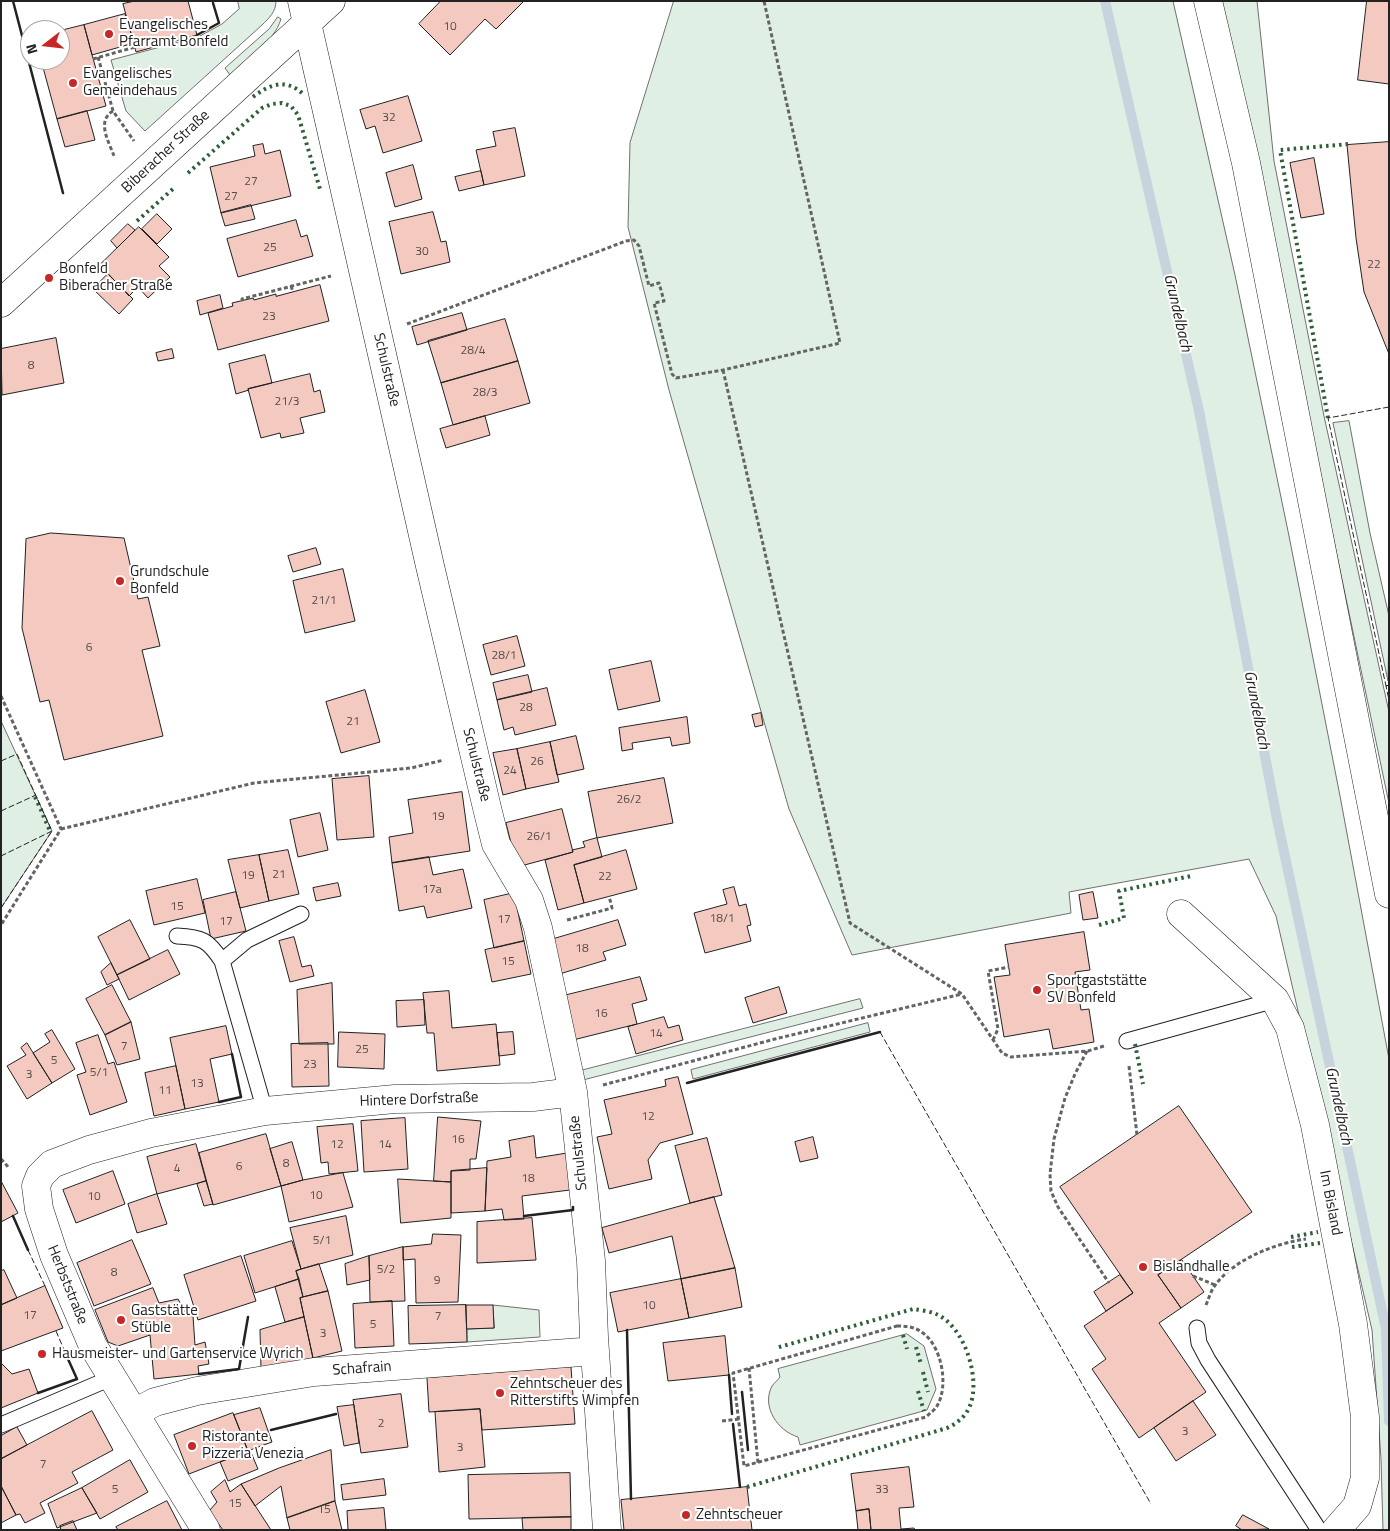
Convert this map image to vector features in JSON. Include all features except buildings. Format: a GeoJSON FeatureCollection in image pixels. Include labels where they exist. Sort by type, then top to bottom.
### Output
{"type":"FeatureCollection","features":[{"type":"Feature","properties":{"kind":"street","name":"Biberacher Straße"},"geometry":{"type":"LineString","coordinates":[[1,303],[134,182],[304,12],[331,1]]}},
{"type":"Feature","properties":{"kind":"street"},"geometry":{"type":"LineString","coordinates":[[1208,1],[1246,163],[1389,894]]}},
{"type":"Feature","properties":{"kind":"street","name":"Schulstraße"},"geometry":{"type":"LineString","coordinates":[[304,12],[496,844],[529,900],[538,928],[573,1092],[591,1261],[607,1530]]}},
{"type":"Feature","properties":{"kind":"street","name":"Im Bisland"},"geometry":{"type":"LineString","coordinates":[[1182,914],[1275,1000],[1290,1028],[1315,1125],[1353,1324],[1365,1417],[1365,1478],[1357,1506],[1336,1530]]}},
{"type":"Feature","properties":{"kind":"street","name":"Hintere Dorfstraße"},"geometry":{"type":"LineString","coordinates":[[36,1186],[40,1176],[52,1164],[89,1150],[151,1133],[265,1110],[394,1099],[534,1097],[573,1092]]}},
{"type":"Feature","properties":{"kind":"street","name":"Herbststraße"},"geometry":{"type":"LineString","coordinates":[[36,1186],[39,1209],[54,1255],[93,1346],[206,1530]]}},
{"type":"Feature","properties":{"kind":"street","name":"Schafrain"},"geometry":{"type":"LineString","coordinates":[[134,1413],[155,1402],[197,1391],[314,1372],[595,1351]]}},
{"type":"Feature","properties":{"kind":"lane"},"geometry":{"type":"LineString","coordinates":[[222,961],[247,940],[301,914]]}},
{"type":"Feature","properties":{"kind":"lane"},"geometry":{"type":"LineString","coordinates":[[178,936],[196,937],[212,945],[222,961],[265,1110]]}},
{"type":"Feature","properties":{"kind":"lane"},"geometry":{"type":"LineString","coordinates":[[1127,1041],[1275,1000]]}},
{"type":"Feature","properties":{"kind":"lane"},"geometry":{"type":"LineString","coordinates":[[1197,1328],[1199,1343],[1208,1360],[1319,1530]]}},
{"type":"Feature","properties":{"kind":"lane"},"geometry":{"type":"LineString","coordinates":[[1,1425],[112,1378]]}},
{"type":"Feature","properties":{"kind":"path"},"geometry":{"type":"LineString","coordinates":[[400,327],[626,241],[634,240],[639,246],[649,286],[659,283],[664,301],[654,303],[672,374],[676,378],[722,370],[840,343],[764,1]]}},
{"type":"Feature","properties":{"kind":"path"},"geometry":{"type":"LineString","coordinates":[[93,59],[135,47]]}},
{"type":"Feature","properties":{"kind":"path"},"geometry":{"type":"LineString","coordinates":[[98,57],[113,111],[130,136]]}},
{"type":"Feature","properties":{"kind":"path"},"geometry":{"type":"LineString","coordinates":[[113,111],[106,115],[103,122],[105,130],[114,156],[134,182]]}},
{"type":"Feature","properties":{"kind":"path"},"geometry":{"type":"LineString","coordinates":[[242,301],[242,299],[336,275]]}},
{"type":"Feature","properties":{"kind":"path"},"geometry":{"type":"LineString","coordinates":[[291,286],[293,292]]}},
{"type":"Feature","properties":{"kind":"path"},"geometry":{"type":"LineString","coordinates":[[722,370],[850,923],[962,994],[1002,1053],[1011,1057],[1088,1050],[1127,1041],[1137,1135]]}},
{"type":"Feature","properties":{"kind":"path"},"geometry":{"type":"LineString","coordinates":[[1,696],[62,829]]}},
{"type":"Feature","properties":{"kind":"path"},"geometry":{"type":"LineString","coordinates":[[1,925],[62,829],[254,783],[411,768],[474,754]]}},
{"type":"Feature","properties":{"kind":"path"},"geometry":{"type":"LineString","coordinates":[[538,928],[612,908],[609,896]]}},
{"type":"Feature","properties":{"kind":"path"},"geometry":{"type":"LineString","coordinates":[[993,1040],[998,1029],[988,970],[1008,967]]}},
{"type":"Feature","properties":{"kind":"path"},"geometry":{"type":"LineString","coordinates":[[573,1092],[775,1039],[962,994]]}},
{"type":"Feature","properties":{"kind":"path"},"geometry":{"type":"LineString","coordinates":[[1088,1050],[1064,1098],[1054,1140],[1050,1174],[1051,1191],[1058,1207],[1109,1283]]}},
{"type":"Feature","properties":{"kind":"path"},"geometry":{"type":"LineString","coordinates":[[1197,1328],[1215,1284],[1228,1272],[1260,1252],[1293,1240],[1336,1235]]}},
{"type":"Feature","properties":{"kind":"path"},"geometry":{"type":"LineString","coordinates":[[1193,1276],[1215,1284]]}},
{"type":"Feature","properties":{"kind":"path"},"geometry":{"type":"LineString","coordinates":[[897,1326],[912,1327],[924,1334],[936,1348],[943,1377],[942,1394],[937,1406],[926,1417],[744,1466],[739,1419],[733,1373],[897,1326]]}},
{"type":"Feature","properties":{"kind":"path"},"geometry":{"type":"LineString","coordinates":[[749,1368],[758,1463]]}},
{"type":"Feature","properties":{"kind":"path"},"geometry":{"type":"LineString","coordinates":[[722,1422],[739,1419]]}},
{"type":"Feature","properties":{"kind":"green space"},"geometry":{"type":"Polygon","coordinates":[[[238,1],[276,1],[276,5],[265,22],[145,131],[126,111],[111,60],[198,37],[222,24],[239,9],[238,1]]]}},
{"type":"Feature","properties":{"kind":"green space"},"geometry":{"type":"Polygon","coordinates":[[[674,1],[1173,1],[1235,275],[1289,536],[1389,1059],[1389,1530],[1383,1530],[1381,1459],[1372,1330],[1276,916],[1249,859],[1069,892],[1071,913],[852,955],[789,809],[669,390],[628,227],[630,143],[674,1]]]}},
{"type":"Feature","properties":{"kind":"green space"},"geometry":{"type":"Polygon","coordinates":[[[1221,1],[1257,1],[1274,161],[1324,416],[1389,712],[1389,803],[1221,1]]]}},
{"type":"Feature","properties":{"kind":"green space"},"geometry":{"type":"Polygon","coordinates":[[[278,17],[281,19],[278,27],[267,43],[230,75],[225,68],[269,29],[278,17]]]}},
{"type":"Feature","properties":{"kind":"green space"},"geometry":{"type":"Polygon","coordinates":[[[1349,421],[1370,533],[1389,616],[1388,681],[1333,423],[1349,421]]]}},
{"type":"Feature","properties":{"kind":"green space"},"geometry":{"type":"Polygon","coordinates":[[[1,721],[52,831],[1,908],[1,721]]]}},
{"type":"Feature","properties":{"kind":"green space"},"geometry":{"type":"Polygon","coordinates":[[[860,999],[863,1008],[579,1081],[576,1072],[860,999]]]}},
{"type":"Feature","properties":{"kind":"green space"},"geometry":{"type":"Polygon","coordinates":[[[868,1023],[870,1032],[693,1079],[691,1070],[868,1023]]]}},
{"type":"Feature","properties":{"kind":"green space"},"geometry":{"type":"Polygon","coordinates":[[[493,1305],[539,1310],[540,1337],[467,1342],[467,1329],[494,1328],[493,1305]]]}},
{"type":"Feature","properties":{"kind":"green space"},"geometry":{"type":"Polygon","coordinates":[[[907,1334],[924,1346],[936,1389],[927,1410],[800,1445],[798,1437],[784,1429],[773,1417],[770,1410],[769,1394],[772,1386],[780,1377],[778,1369],[907,1334]]]}},
{"type":"Feature","properties":{"kind":"waterway","name":"Grundelbach"},"geometry":{"type":"LineString","coordinates":[[1105,1],[1199,411],[1277,819],[1386,1329],[1389,1421]]}},
{"type":"Feature","properties":{"kind":"hedge"},"geometry":{"type":"LineString","coordinates":[[253,97],[272,86],[284,84],[297,89],[303,94]]}},
{"type":"Feature","properties":{"kind":"hedge"},"geometry":{"type":"LineString","coordinates":[[188,173],[262,108],[282,103],[291,106],[298,115],[320,189]]}},
{"type":"Feature","properties":{"kind":"hedge"},"geometry":{"type":"LineString","coordinates":[[1328,418],[1280,150],[1349,144]]}},
{"type":"Feature","properties":{"kind":"hedge"},"geometry":{"type":"LineString","coordinates":[[137,221],[174,188]]}},
{"type":"Feature","properties":{"kind":"hedge"},"geometry":{"type":"LineString","coordinates":[[35,797],[42,812]]}},
{"type":"Feature","properties":{"kind":"hedge"},"geometry":{"type":"LineString","coordinates":[[43,815],[50,831]]}},
{"type":"Feature","properties":{"kind":"hedge"},"geometry":{"type":"LineString","coordinates":[[1099,925],[1124,918],[1119,891],[1191,876]]}},
{"type":"Feature","properties":{"kind":"hedge"},"geometry":{"type":"LineString","coordinates":[[1135,1044],[1143,1084]]}},
{"type":"Feature","properties":{"kind":"hedge"},"geometry":{"type":"LineString","coordinates":[[1291,1237],[1318,1232]]}},
{"type":"Feature","properties":{"kind":"hedge"},"geometry":{"type":"LineString","coordinates":[[1292,1247],[1320,1243]]}},
{"type":"Feature","properties":{"kind":"hedge"},"geometry":{"type":"LineString","coordinates":[[747,1487],[947,1428],[957,1423],[965,1415],[973,1397],[972,1370],[963,1342],[946,1320],[927,1311],[913,1309],[776,1348]]}},
{"type":"Feature","properties":{"kind":"hedge"},"geometry":{"type":"LineString","coordinates":[[903,1335],[907,1349]]}},
{"type":"Feature","properties":{"kind":"hedge"},"geometry":{"type":"LineString","coordinates":[[916,1347],[921,1364]]}},
{"type":"Feature","properties":{"kind":"hedge"},"geometry":{"type":"LineString","coordinates":[[923,1372],[928,1392]]}},
{"type":"Feature","properties":{"kind":"hedge"},"geometry":{"type":"LineString","coordinates":[[918,1391],[924,1411]]}},
{"type":"Feature","properties":{"kind":"fence"},"geometry":{"type":"LineString","coordinates":[[1389,407],[1328,418],[1386,686],[1389,685],[1386,686],[1389,700]]}},
{"type":"Feature","properties":{"kind":"fence"},"geometry":{"type":"LineString","coordinates":[[1,761],[17,754],[52,831],[1,856]]}},
{"type":"Feature","properties":{"kind":"fence"},"geometry":{"type":"LineString","coordinates":[[1,811],[36,795]]}},
{"type":"Feature","properties":{"kind":"fence"},"geometry":{"type":"LineString","coordinates":[[1,908],[52,831]]}},
{"type":"Feature","properties":{"kind":"fence"},"geometry":{"type":"LineString","coordinates":[[880,1032],[1151,1504]]}},
{"type":"Feature","properties":{"kind":"fence"},"geometry":{"type":"LineString","coordinates":[[28,1250],[45,1286]]}},
{"type":"Feature","properties":{"kind":"fence"},"geometry":{"type":"LineString","coordinates":[[56,1331],[68,1359]]}},
{"type":"Feature","properties":{"kind":"wall"},"geometry":{"type":"LineString","coordinates":[[13,1],[63,193]]}},
{"type":"Feature","properties":{"kind":"wall"},"geometry":{"type":"LineString","coordinates":[[197,35],[219,23],[213,3]]}},
{"type":"Feature","properties":{"kind":"wall"},"geometry":{"type":"LineString","coordinates":[[687,1083],[880,1032]]}},
{"type":"Feature","properties":{"kind":"wall"},"geometry":{"type":"LineString","coordinates":[[219,1102],[241,1097],[232,1054]]}},
{"type":"Feature","properties":{"kind":"wall"},"geometry":{"type":"LineString","coordinates":[[524,1216],[573,1210],[573,1207]]}},
{"type":"Feature","properties":{"kind":"wall"},"geometry":{"type":"LineString","coordinates":[[13,1216],[28,1250]]}},
{"type":"Feature","properties":{"kind":"wall"},"geometry":{"type":"LineString","coordinates":[[199,1374],[239,1369],[248,1317]]}},
{"type":"Feature","properties":{"kind":"wall"},"geometry":{"type":"LineString","coordinates":[[627,1330],[631,1499]]}},
{"type":"Feature","properties":{"kind":"wall"},"geometry":{"type":"LineString","coordinates":[[38,1393],[77,1379],[68,1359]]}},
{"type":"Feature","properties":{"kind":"wall"},"geometry":{"type":"LineString","coordinates":[[729,1375],[732,1414]]}},
{"type":"Feature","properties":{"kind":"wall"},"geometry":{"type":"LineString","coordinates":[[742,1392],[748,1450]]}},
{"type":"Feature","properties":{"kind":"wall"},"geometry":{"type":"LineString","coordinates":[[271,1430],[336,1414]]}},
{"type":"Feature","properties":{"kind":"wall"},"geometry":{"type":"LineString","coordinates":[[733,1424],[740,1487]]}},
{"type":"Feature","properties":{"kind":"place","name":"Evangelisches Pfarramt Bonfeld"},"geometry":{"type":"Point","coordinates":[109,34]}},
{"type":"Feature","properties":{"kind":"place","name":"Evangelisches Gemeindehaus"},"geometry":{"type":"Point","coordinates":[73,83]}},
{"type":"Feature","properties":{"kind":"place","name":"Bonfeld Biberacher Straße"},"geometry":{"type":"Point","coordinates":[49,278]}},
{"type":"Feature","properties":{"kind":"place","name":"Grundschule Bonfeld"},"geometry":{"type":"Point","coordinates":[120,581]}},
{"type":"Feature","properties":{"kind":"place","name":"Sportgaststätte SV Bonfeld"},"geometry":{"type":"Point","coordinates":[1037,990]}},
{"type":"Feature","properties":{"kind":"place","name":"Bislandhalle"},"geometry":{"type":"Point","coordinates":[1143,1267]}},
{"type":"Feature","properties":{"kind":"place","name":"Gaststätte Stüble"},"geometry":{"type":"Point","coordinates":[121,1320]}},
{"type":"Feature","properties":{"kind":"place","name":"Hausmeister- und Gartenservice Wyrich"},"geometry":{"type":"Point","coordinates":[42,1354]}},
{"type":"Feature","properties":{"kind":"place","name":"Zehntscheuer des Ritterstifts Wimpfen"},"geometry":{"type":"Point","coordinates":[500,1393]}},
{"type":"Feature","properties":{"kind":"place","name":"Ristorante Pizzeria Venezia"},"geometry":{"type":"Point","coordinates":[192,1446]}},
{"type":"Feature","properties":{"kind":"place","name":"Zehntscheuer"},"geometry":{"type":"Point","coordinates":[686,1515]}}]}
